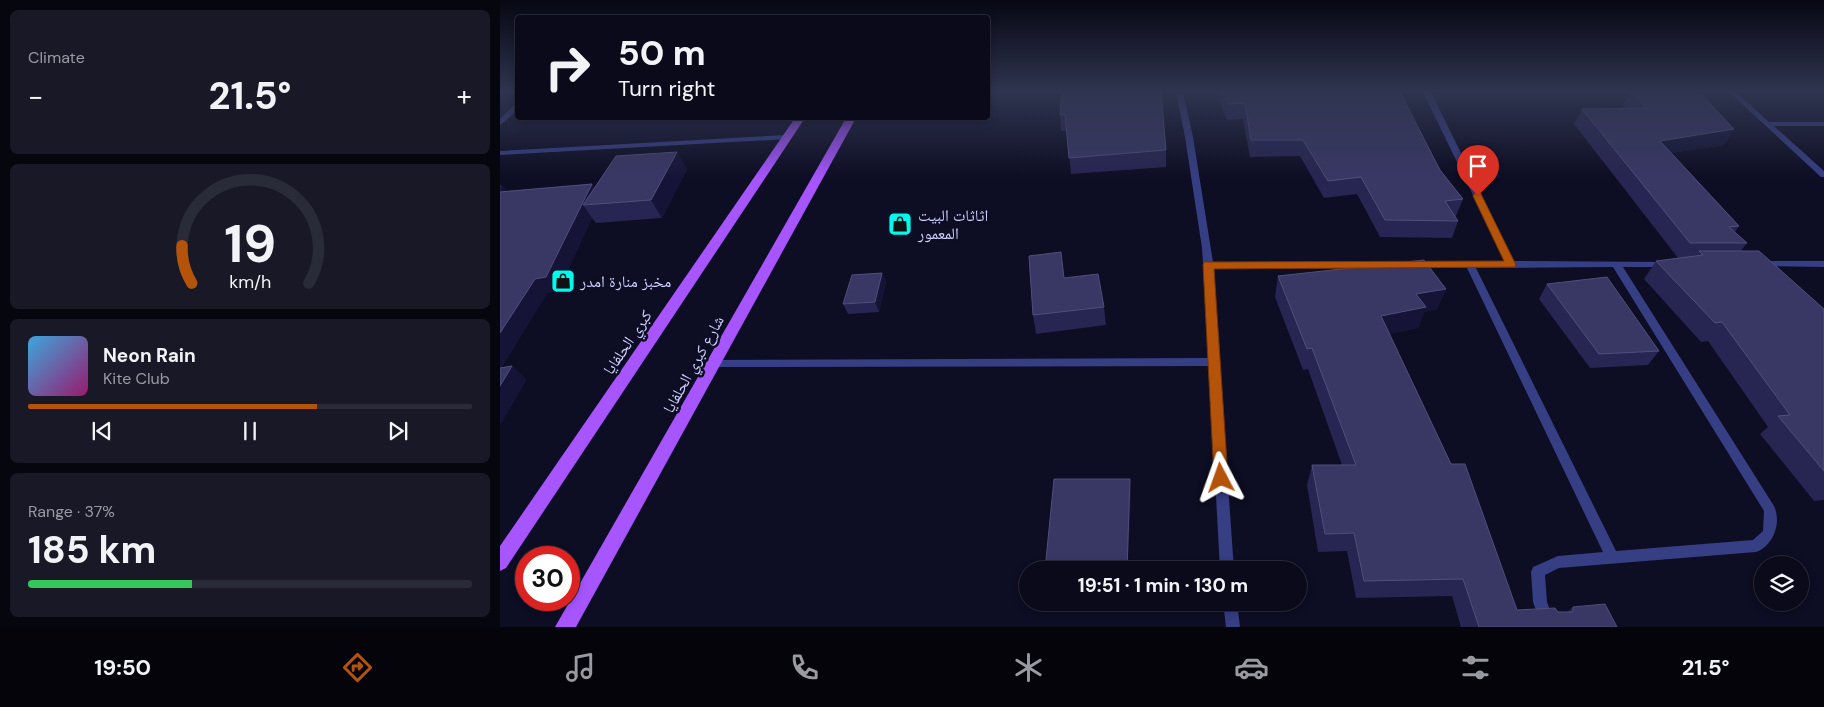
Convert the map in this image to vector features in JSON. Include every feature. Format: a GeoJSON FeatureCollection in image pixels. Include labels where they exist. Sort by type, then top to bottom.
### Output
{"type":"FeatureCollection","features":[{"type":"Feature","properties":{"kind":"main road","name":"كبري الحلفايا"},"geometry":{"type":"LineString","coordinates":[[500,562],[797,121]]}},
{"type":"Feature","properties":{"kind":"main road","name":"شارع كبري الحلفايا"},"geometry":{"type":"LineString","coordinates":[[565,627],[849,121]]}},
{"type":"Feature","properties":{"kind":"street"},"geometry":{"type":"LineString","coordinates":[[1186,121],[1208,265],[1226,561]]}},
{"type":"Feature","properties":{"kind":"street"},"geometry":{"type":"LineString","coordinates":[[1441,121],[1511,265]]}},
{"type":"Feature","properties":{"kind":"street"},"geometry":{"type":"LineString","coordinates":[[1765,121],[1824,175]]}},
{"type":"Feature","properties":{"kind":"street"},"geometry":{"type":"LineString","coordinates":[[1768,124],[1824,124]]}},
{"type":"Feature","properties":{"kind":"street"},"geometry":{"type":"LineString","coordinates":[[500,153],[785,137]]}},
{"type":"Feature","properties":{"kind":"street"},"geometry":{"type":"LineString","coordinates":[[1549,627],[1540,602],[1538,572],[1558,562],[1756,546],[1769,533],[1770,510],[1616,264]]}},
{"type":"Feature","properties":{"kind":"street"},"geometry":{"type":"LineString","coordinates":[[1208,265],[1675,264]]}},
{"type":"Feature","properties":{"kind":"street"},"geometry":{"type":"LineString","coordinates":[[1755,264],[1824,264]]}},
{"type":"Feature","properties":{"kind":"street"},"geometry":{"type":"LineString","coordinates":[[1470,265],[1612,557]]}},
{"type":"Feature","properties":{"kind":"street"},"geometry":{"type":"LineString","coordinates":[[712,364],[1214,362]]}},
{"type":"Feature","properties":{"kind":"street"},"geometry":{"type":"LineString","coordinates":[[1231,611],[1233,627]]}},
{"type":"Feature","properties":{"kind":"building"},"geometry":{"type":"Polygon","coordinates":[[[1066,121],[1164,121],[1166,150],[1069,158],[1066,121]]]}},
{"type":"Feature","properties":{"kind":"building"},"geometry":{"type":"Polygon","coordinates":[[[1248,121],[1415,121],[1440,170],[1463,199],[1445,201],[1458,221],[1385,220],[1361,177],[1328,181],[1303,140],[1251,140],[1248,121]]]}},
{"type":"Feature","properties":{"kind":"building"},"geometry":{"type":"Polygon","coordinates":[[[1592,121],[1727,121],[1734,129],[1660,141],[1739,226],[1729,227],[1747,243],[1690,243],[1592,121]]]}},
{"type":"Feature","properties":{"kind":"building"},"geometry":{"type":"Polygon","coordinates":[[[677,152],[651,200],[583,205],[616,156],[677,152]]]}},
{"type":"Feature","properties":{"kind":"building"},"geometry":{"type":"Polygon","coordinates":[[[592,184],[546,277],[535,279],[500,333],[500,192],[592,184]]]}},
{"type":"Feature","properties":{"kind":"building"},"geometry":{"type":"Polygon","coordinates":[[[1699,251],[1759,251],[1824,309],[1824,471],[1778,416],[1790,415],[1722,322],[1715,323],[1656,261],[1703,255],[1699,251]]]}},
{"type":"Feature","properties":{"kind":"building"},"geometry":{"type":"Polygon","coordinates":[[[1061,252],[1064,278],[1098,274],[1104,307],[1033,315],[1029,256],[1061,252]]]}},
{"type":"Feature","properties":{"kind":"building"},"geometry":{"type":"Polygon","coordinates":[[[1424,260],[1446,289],[1416,294],[1426,307],[1381,316],[1451,464],[1465,464],[1517,610],[1555,608],[1558,612],[1573,612],[1573,607],[1605,604],[1617,627],[1479,627],[1463,579],[1364,581],[1354,533],[1325,534],[1312,465],[1356,465],[1312,348],[1307,349],[1278,276],[1424,260]]]}},
{"type":"Feature","properties":{"kind":"building"},"geometry":{"type":"Polygon","coordinates":[[[882,273],[875,302],[843,304],[852,275],[882,273]]]}},
{"type":"Feature","properties":{"kind":"building"},"geometry":{"type":"Polygon","coordinates":[[[1607,277],[1659,351],[1599,354],[1547,284],[1607,277]]]}},
{"type":"Feature","properties":{"kind":"building"},"geometry":{"type":"Polygon","coordinates":[[[512,366],[500,386],[500,368],[512,366]]]}},
{"type":"Feature","properties":{"kind":"building"},"geometry":{"type":"Polygon","coordinates":[[[1054,479],[1130,479],[1127,561],[1046,561],[1054,479]]]}},
{"type":"Feature","properties":{"kind":"place","name":"اثاثات البيت المعمور"},"geometry":{"type":"Point","coordinates":[900,224]}},
{"type":"Feature","properties":{"kind":"place","name":"مخبز منارة امدر"},"geometry":{"type":"Point","coordinates":[563,281]}},
{"type":"Feature","properties":{"kind":"route"},"geometry":{"type":"LineString","coordinates":[[1221,478],[1208,265],[1511,265],[1478,196]]}}]}
